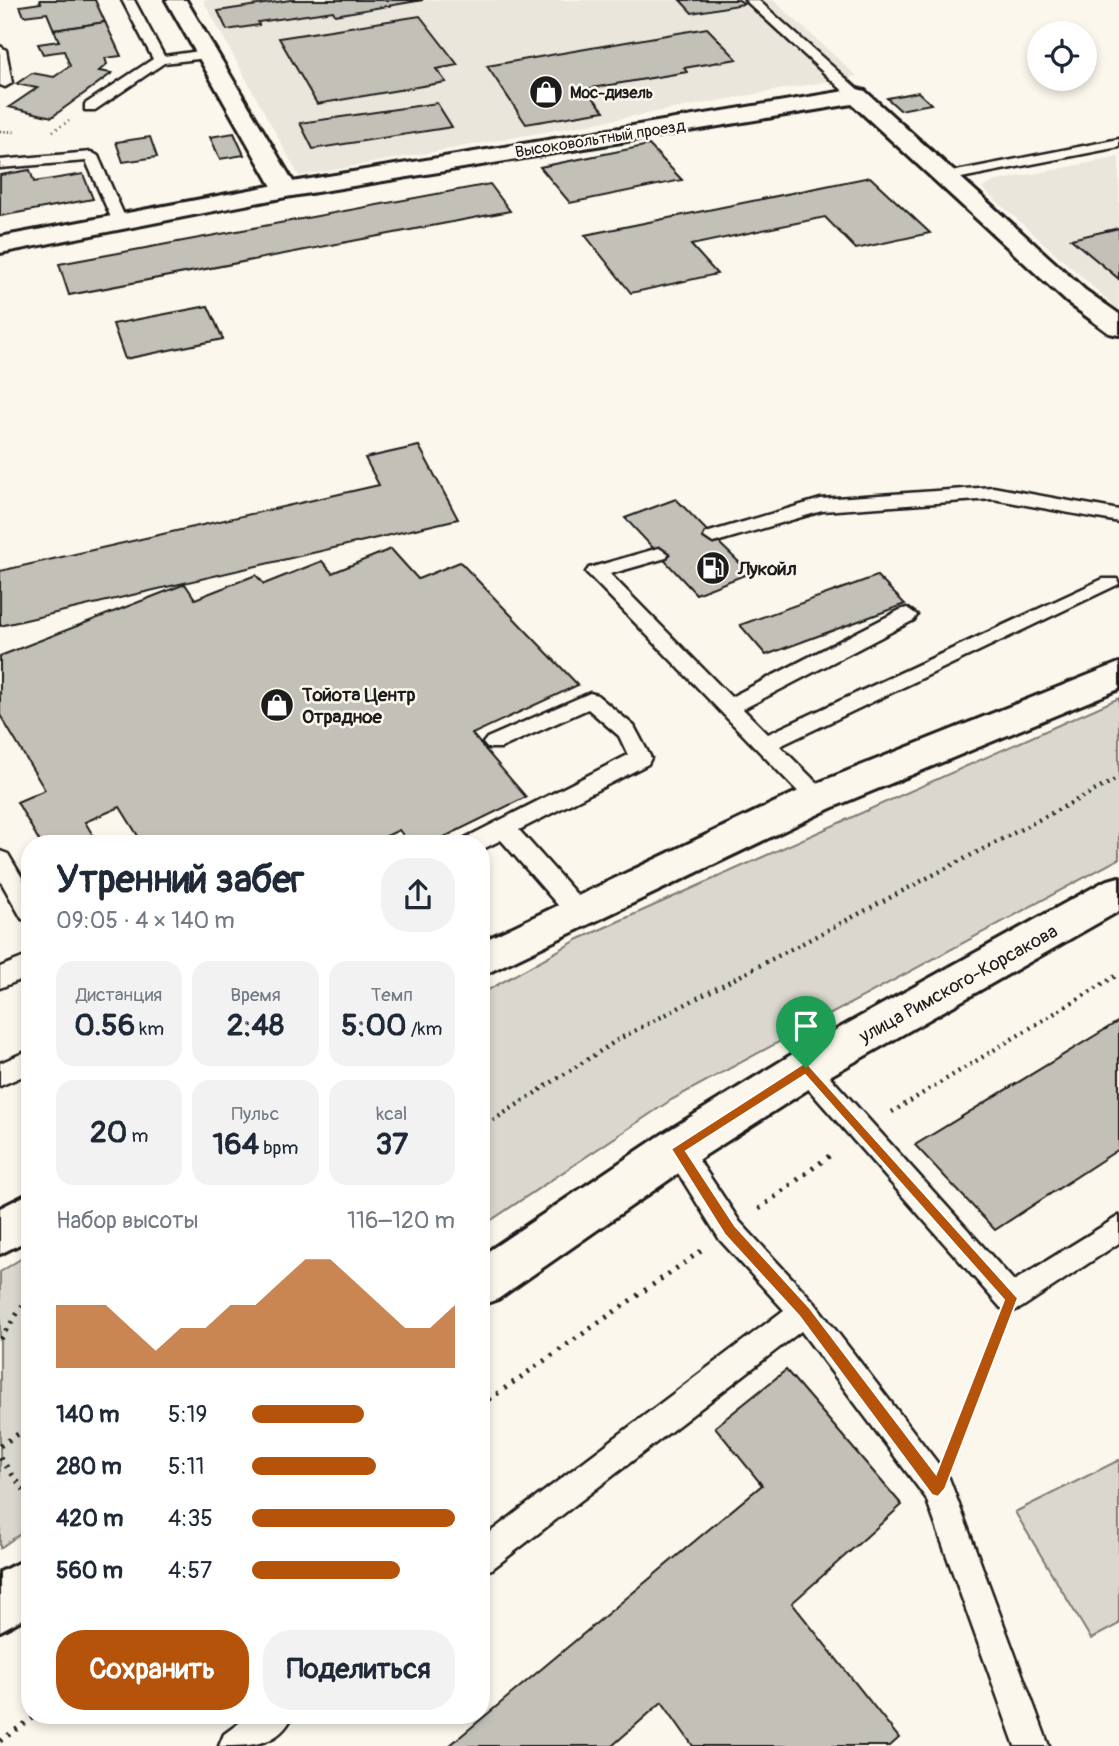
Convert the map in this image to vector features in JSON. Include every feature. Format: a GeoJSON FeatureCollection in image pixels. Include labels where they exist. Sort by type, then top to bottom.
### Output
{"type":"FeatureCollection","features":[{"type":"Feature","properties":{"kind":"street"},"geometry":{"type":"LineString","coordinates":[[176,0],[286,190]]}},
{"type":"Feature","properties":{"kind":"street"},"geometry":{"type":"LineString","coordinates":[[857,96],[1076,296],[1119,327]]}},
{"type":"Feature","properties":{"kind":"street","name":"Высоковольтный проезд"},"geometry":{"type":"LineString","coordinates":[[0,245],[286,190],[857,96]]}},
{"type":"Feature","properties":{"kind":"street"},"geometry":{"type":"LineString","coordinates":[[490,956],[818,797],[1119,675]]}},
{"type":"Feature","properties":{"kind":"street","name":"улица Римского-Корсакова"},"geometry":{"type":"LineString","coordinates":[[490,1277],[677,1149],[806,1068],[1119,892]]}},
{"type":"Feature","properties":{"kind":"street"},"geometry":{"type":"LineString","coordinates":[[0,1233],[21,1220]]}},
{"type":"Feature","properties":{"kind":"street"},"geometry":{"type":"LineString","coordinates":[[0,1604],[21,1589]]}},
{"type":"Feature","properties":{"kind":"lane"},"geometry":{"type":"LineString","coordinates":[[128,0],[160,60]]}},
{"type":"Feature","properties":{"kind":"lane"},"geometry":{"type":"LineString","coordinates":[[751,0],[857,96]]}},
{"type":"Feature","properties":{"kind":"lane"},"geometry":{"type":"LineString","coordinates":[[0,50],[5,83]]}},
{"type":"Feature","properties":{"kind":"lane"},"geometry":{"type":"LineString","coordinates":[[90,107],[160,60],[207,54]]}},
{"type":"Feature","properties":{"kind":"lane"},"geometry":{"type":"LineString","coordinates":[[946,177],[1119,143]]}},
{"type":"Feature","properties":{"kind":"lane"},"geometry":{"type":"LineString","coordinates":[[0,164],[91,156],[120,222]]}},
{"type":"Feature","properties":{"kind":"lane"},"geometry":{"type":"LineString","coordinates":[[713,537],[821,505],[993,493],[1119,516]]}},
{"type":"Feature","properties":{"kind":"lane"},"geometry":{"type":"LineString","coordinates":[[659,554],[596,572],[818,797]]}},
{"type":"Feature","properties":{"kind":"lane"},"geometry":{"type":"LineString","coordinates":[[765,744],[1110,583]]}},
{"type":"Feature","properties":{"kind":"lane"},"geometry":{"type":"LineString","coordinates":[[729,707],[907,615]]}},
{"type":"Feature","properties":{"kind":"lane"},"geometry":{"type":"LineString","coordinates":[[490,835],[640,758],[627,731],[590,700],[494,743]]}},
{"type":"Feature","properties":{"kind":"lane"},"geometry":{"type":"LineString","coordinates":[[504,828],[578,912]]}},
{"type":"Feature","properties":{"kind":"lane"},"geometry":{"type":"LineString","coordinates":[[0,860],[21,896]]}},
{"type":"Feature","properties":{"kind":"lane"},"geometry":{"type":"LineString","coordinates":[[0,978],[21,969]]}},
{"type":"Feature","properties":{"kind":"lane"},"geometry":{"type":"LineString","coordinates":[[0,1075],[21,1065]]}},
{"type":"Feature","properties":{"kind":"lane"},"geometry":{"type":"LineString","coordinates":[[806,1068],[860,1132],[1011,1298],[1119,1228]]}},
{"type":"Feature","properties":{"kind":"lane"},"geometry":{"type":"LineString","coordinates":[[677,1149],[730,1231],[804,1312],[938,1489],[1032,1746]]}},
{"type":"Feature","properties":{"kind":"lane"},"geometry":{"type":"LineString","coordinates":[[490,1552],[804,1312]]}},
{"type":"Feature","properties":{"kind":"lane"},"geometry":{"type":"LineString","coordinates":[[236,1746],[265,1724]]}},
{"type":"Feature","properties":{"kind":"path"},"geometry":{"type":"LineString","coordinates":[[48,134],[90,107]]}},
{"type":"Feature","properties":{"kind":"path"},"geometry":{"type":"LineString","coordinates":[[0,131],[24,132]]}},
{"type":"Feature","properties":{"kind":"path"},"geometry":{"type":"LineString","coordinates":[[490,1123],[619,1039],[1119,778]]}},
{"type":"Feature","properties":{"kind":"path"},"geometry":{"type":"LineString","coordinates":[[490,1399],[730,1231],[860,1132],[1119,974]]}},
{"type":"Feature","properties":{"kind":"path"},"geometry":{"type":"LineString","coordinates":[[938,1489],[1011,1298]]}},
{"type":"Feature","properties":{"kind":"path"},"geometry":{"type":"LineString","coordinates":[[0,1339],[21,1308]]}},
{"type":"Feature","properties":{"kind":"path"},"geometry":{"type":"LineString","coordinates":[[0,1446],[21,1432]]}},
{"type":"Feature","properties":{"kind":"path"},"geometry":{"type":"LineString","coordinates":[[0,1458],[21,1487]]}},
{"type":"Feature","properties":{"kind":"path"},"geometry":{"type":"LineString","coordinates":[[0,1741],[24,1724]]}},
{"type":"Feature","properties":{"kind":"shaded area"},"geometry":{"type":"Polygon","coordinates":[[[203,0],[773,0],[857,76],[299,176],[203,0]]]}},
{"type":"Feature","properties":{"kind":"shaded area"},"geometry":{"type":"Polygon","coordinates":[[[1119,157],[1119,310],[982,188],[996,181],[1119,157]]]}},
{"type":"Feature","properties":{"kind":"shaded area"},"geometry":{"type":"Polygon","coordinates":[[[1119,698],[1119,859],[671,1100],[490,1221],[490,989],[579,939],[1119,698]]]}},
{"type":"Feature","properties":{"kind":"shaded area"},"geometry":{"type":"Polygon","coordinates":[[[21,1259],[21,1533],[0,1548],[0,1272],[21,1259]]]}},
{"type":"Feature","properties":{"kind":"shaded area"},"geometry":{"type":"Polygon","coordinates":[[[1119,1460],[1119,1624],[1091,1639],[1015,1512],[1119,1460]]]}},
{"type":"Feature","properties":{"kind":"building"},"geometry":{"type":"Polygon","coordinates":[[[40,0],[95,0],[105,22],[54,30],[47,13],[24,16],[20,6],[41,3],[40,0]]]}},
{"type":"Feature","properties":{"kind":"building"},"geometry":{"type":"Polygon","coordinates":[[[290,0],[423,0],[335,15],[333,11],[258,22],[259,25],[227,30],[218,11],[290,0]]]}},
{"type":"Feature","properties":{"kind":"building"},"geometry":{"type":"Polygon","coordinates":[[[680,0],[739,0],[744,4],[692,13],[680,0]]]}},
{"type":"Feature","properties":{"kind":"building"},"geometry":{"type":"Polygon","coordinates":[[[420,16],[458,65],[436,69],[446,82],[317,104],[279,38],[420,16]]]}},
{"type":"Feature","properties":{"kind":"building"},"geometry":{"type":"Polygon","coordinates":[[[105,22],[121,56],[105,58],[107,64],[99,71],[112,73],[52,117],[9,107],[37,88],[16,84],[32,73],[54,77],[70,66],[64,51],[43,54],[38,44],[59,41],[54,30],[105,22]]]}},
{"type":"Feature","properties":{"kind":"building"},"geometry":{"type":"Polygon","coordinates":[[[707,28],[737,59],[684,68],[687,72],[586,89],[604,111],[526,124],[487,66],[707,28]]]}},
{"type":"Feature","properties":{"kind":"building"},"geometry":{"type":"Polygon","coordinates":[[[918,92],[931,104],[900,110],[887,98],[918,92]]]}},
{"type":"Feature","properties":{"kind":"building"},"geometry":{"type":"Polygon","coordinates":[[[437,103],[452,127],[313,149],[300,123],[437,103]]]}},
{"type":"Feature","properties":{"kind":"building"},"geometry":{"type":"Polygon","coordinates":[[[234,133],[244,155],[220,159],[210,137],[234,133]]]}},
{"type":"Feature","properties":{"kind":"building"},"geometry":{"type":"Polygon","coordinates":[[[150,137],[157,157],[123,162],[116,142],[150,137]]]}},
{"type":"Feature","properties":{"kind":"building"},"geometry":{"type":"Polygon","coordinates":[[[649,145],[682,180],[570,203],[540,167],[649,145]]]}},
{"type":"Feature","properties":{"kind":"building"},"geometry":{"type":"Polygon","coordinates":[[[30,170],[34,182],[83,174],[93,199],[0,216],[0,175],[30,170]]]}},
{"type":"Feature","properties":{"kind":"building"},"geometry":{"type":"Polygon","coordinates":[[[870,177],[930,233],[856,249],[825,217],[691,245],[717,274],[631,293],[585,235],[870,177]]]}},
{"type":"Feature","properties":{"kind":"building"},"geometry":{"type":"Polygon","coordinates":[[[490,184],[510,211],[69,295],[59,264],[490,184]]]}},
{"type":"Feature","properties":{"kind":"building"},"geometry":{"type":"Polygon","coordinates":[[[1119,228],[1119,279],[1071,239],[1119,228]]]}},
{"type":"Feature","properties":{"kind":"building"},"geometry":{"type":"Polygon","coordinates":[[[208,306],[223,339],[125,359],[113,324],[208,306]]]}},
{"type":"Feature","properties":{"kind":"building"},"geometry":{"type":"Polygon","coordinates":[[[419,446],[458,519],[0,626],[0,571],[379,485],[365,458],[419,446]]]}},
{"type":"Feature","properties":{"kind":"building"},"geometry":{"type":"Polygon","coordinates":[[[676,499],[750,573],[696,594],[625,518],[676,499]]]}},
{"type":"Feature","properties":{"kind":"building"},"geometry":{"type":"Polygon","coordinates":[[[391,549],[418,579],[460,562],[578,685],[472,734],[526,797],[448,835],[403,835],[399,830],[389,835],[137,835],[120,807],[85,822],[93,835],[36,835],[17,802],[45,790],[0,715],[0,656],[185,584],[195,599],[256,575],[264,584],[322,561],[332,573],[391,549]]]}},
{"type":"Feature","properties":{"kind":"building"},"geometry":{"type":"Polygon","coordinates":[[[877,576],[905,604],[766,655],[740,625],[877,576]]]}},
{"type":"Feature","properties":{"kind":"building"},"geometry":{"type":"Polygon","coordinates":[[[1119,1021],[1119,1149],[995,1230],[915,1145],[1119,1021]]]}},
{"type":"Feature","properties":{"kind":"building"},"geometry":{"type":"Polygon","coordinates":[[[786,1370],[902,1505],[792,1603],[899,1738],[890,1746],[693,1746],[662,1702],[612,1746],[449,1746],[475,1724],[490,1724],[490,1712],[762,1485],[715,1427],[786,1370]]]}},
{"type":"Feature","properties":{"kind":"place","name":"Мос-дизель"},"geometry":{"type":"Point","coordinates":[546,92]}},
{"type":"Feature","properties":{"kind":"place","name":"Лукойл"},"geometry":{"type":"Point","coordinates":[713,568]}},
{"type":"Feature","properties":{"kind":"place","name":"Тойота Центр Отрадное"},"geometry":{"type":"Point","coordinates":[277,705]}},
{"type":"Feature","properties":{"kind":"route"},"geometry":{"type":"LineString","coordinates":[[806,1068],[860,1132],[1011,1298],[938,1489],[804,1312],[730,1231],[677,1149],[806,1068]]}}]}
